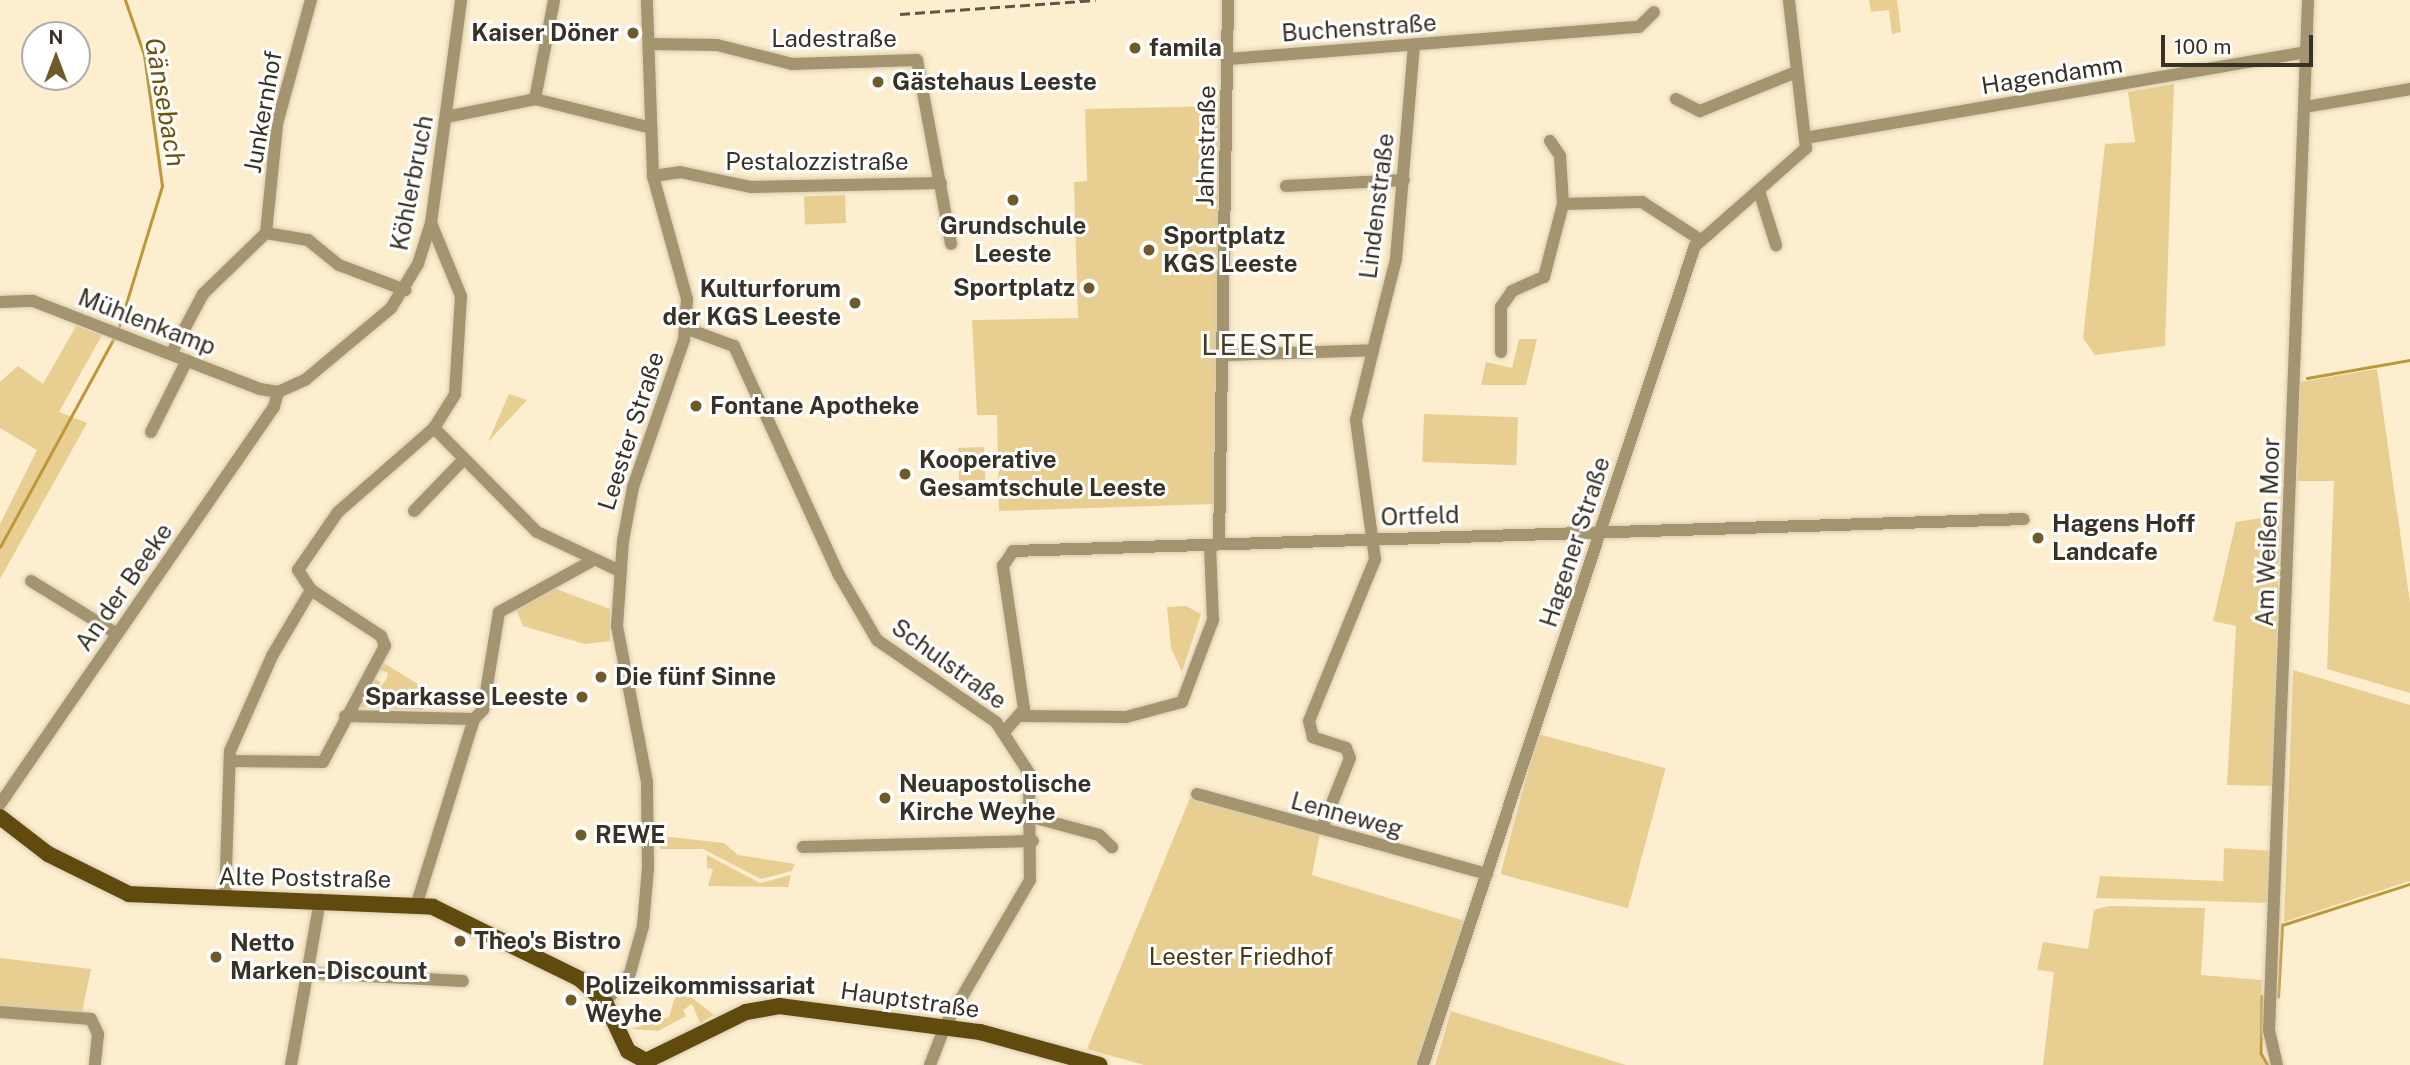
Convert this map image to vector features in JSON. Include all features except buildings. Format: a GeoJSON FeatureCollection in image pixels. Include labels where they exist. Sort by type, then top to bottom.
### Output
{"type":"FeatureCollection","features":[{"type":"Feature","properties":{"kind":"main road","name":"Alte Poststraße"},"geometry":{"type":"LineString","coordinates":[[0,817],[98,884],[148,897],[417,903],[513,943],[580,979],[605,1002]]}},
{"type":"Feature","properties":{"kind":"main road"},"geometry":{"type":"LineString","coordinates":[[605,1002],[628,1051],[637,1062]]}},
{"type":"Feature","properties":{"kind":"main road","name":"Hauptstraße"},"geometry":{"type":"LineString","coordinates":[[637,1062],[667,1055],[760,1008],[945,1026],[1100,1065]]}},
{"type":"Feature","properties":{"kind":"street","name":"Junkernhof"},"geometry":{"type":"LineString","coordinates":[[266,233],[277,124],[311,0]]}},
{"type":"Feature","properties":{"kind":"street","name":"Köhlerbruch"},"geometry":{"type":"LineString","coordinates":[[278,392],[304,380],[397,302],[405,290],[431,223],[461,0]]}},
{"type":"Feature","properties":{"kind":"street"},"geometry":{"type":"LineString","coordinates":[[535,99],[554,0]]}},
{"type":"Feature","properties":{"kind":"street","name":"Leester Straße"},"geometry":{"type":"LineString","coordinates":[[605,1002],[630,973],[648,875],[647,782],[623,678],[620,571],[633,487],[685,328],[682,270],[653,176],[647,0]]}},
{"type":"Feature","properties":{"kind":"street","name":"Jahnstraße"},"geometry":{"type":"LineString","coordinates":[[1021,716],[1126,717],[1182,702],[1213,620],[1226,355],[1228,0]]}},
{"type":"Feature","properties":{"kind":"street"},"geometry":{"type":"LineString","coordinates":[[1563,204],[1642,202],[1699,239],[1799,157],[1805,138],[1788,0]]}},
{"type":"Feature","properties":{"kind":"street","name":"Am Weißen Moor"},"geometry":{"type":"LineString","coordinates":[[2277,1065],[2269,1030],[2308,0]]}},
{"type":"Feature","properties":{"kind":"street","name":"Buchenstraße"},"geometry":{"type":"LineString","coordinates":[[1228,59],[1639,27],[1654,12]]}},
{"type":"Feature","properties":{"kind":"street","name":"Ladestraße"},"geometry":{"type":"LineString","coordinates":[[649,44],[717,45],[792,64],[916,60],[951,244]]}},
{"type":"Feature","properties":{"kind":"street","name":"Lindenstraße"},"geometry":{"type":"LineString","coordinates":[[1377,538],[1356,420],[1396,260],[1414,45]]}},
{"type":"Feature","properties":{"kind":"street","name":"Hagendamm"},"geometry":{"type":"LineString","coordinates":[[1805,138],[2306,52]]}},
{"type":"Feature","properties":{"kind":"street"},"geometry":{"type":"LineString","coordinates":[[1676,99],[1700,111],[1796,72]]}},
{"type":"Feature","properties":{"kind":"street"},"geometry":{"type":"LineString","coordinates":[[2305,107],[2410,89]]}},
{"type":"Feature","properties":{"kind":"street"},"geometry":{"type":"LineString","coordinates":[[446,117],[535,99],[651,128]]}},
{"type":"Feature","properties":{"kind":"street"},"geometry":{"type":"LineString","coordinates":[[1502,352],[1501,307],[1512,290],[1544,277],[1563,204],[1560,156],[1550,141]]}},
{"type":"Feature","properties":{"kind":"street","name":"Pestalozzistraße"},"geometry":{"type":"LineString","coordinates":[[653,176],[680,172],[751,187],[941,183]]}},
{"type":"Feature","properties":{"kind":"street"},"geometry":{"type":"LineString","coordinates":[[1286,186],[1404,180]]}},
{"type":"Feature","properties":{"kind":"street"},"geometry":{"type":"LineString","coordinates":[[1759,191],[1776,245]]}},
{"type":"Feature","properties":{"kind":"street"},"geometry":{"type":"LineString","coordinates":[[230,761],[323,762],[345,716],[385,646],[381,636],[311,590],[300,577],[301,563],[361,487],[434,428],[455,394],[461,296],[431,223]]}},
{"type":"Feature","properties":{"kind":"street"},"geometry":{"type":"LineString","coordinates":[[171,354],[203,294],[266,233],[308,240],[339,265],[380,284],[405,290]]}},
{"type":"Feature","properties":{"kind":"street","name":"Hagener Straße"},"geometry":{"type":"LineString","coordinates":[[1423,1065],[1699,239]]}},
{"type":"Feature","properties":{"kind":"street"},"geometry":{"type":"LineString","coordinates":[[380,284],[397,302]]}},
{"type":"Feature","properties":{"kind":"street","name":"Mühlenkamp"},"geometry":{"type":"LineString","coordinates":[[0,302],[33,301],[278,392]]}},
{"type":"Feature","properties":{"kind":"street","name":"Schulstraße"},"geometry":{"type":"LineString","coordinates":[[685,328],[734,346],[847,593],[877,640],[1005,731],[1029,773],[1033,841],[1023,893],[945,1026],[930,1065]]}},
{"type":"Feature","properties":{"kind":"street"},"geometry":{"type":"LineString","coordinates":[[1226,355],[1373,350]]}},
{"type":"Feature","properties":{"kind":"street"},"geometry":{"type":"LineString","coordinates":[[151,432],[187,360]]}},
{"type":"Feature","properties":{"kind":"street","name":"An der Beeke"},"geometry":{"type":"LineString","coordinates":[[0,804],[274,407],[278,392]]}},
{"type":"Feature","properties":{"kind":"street"},"geometry":{"type":"LineString","coordinates":[[434,428],[537,532],[590,562],[620,571]]}},
{"type":"Feature","properties":{"kind":"street"},"geometry":{"type":"LineString","coordinates":[[414,511],[464,459]]}},
{"type":"Feature","properties":{"kind":"street","name":"Ortfeld"},"geometry":{"type":"LineString","coordinates":[[1021,716],[1025,701],[1004,556],[1013,551],[2023,520]]}},
{"type":"Feature","properties":{"kind":"street"},"geometry":{"type":"LineString","coordinates":[[1322,828],[1350,758],[1346,748],[1313,737],[1309,721],[1375,559],[1377,538]]}},
{"type":"Feature","properties":{"kind":"street"},"geometry":{"type":"LineString","coordinates":[[417,903],[474,719],[483,710],[499,612],[590,562]]}},
{"type":"Feature","properties":{"kind":"street"},"geometry":{"type":"LineString","coordinates":[[31,580],[117,634]]}},
{"type":"Feature","properties":{"kind":"street"},"geometry":{"type":"LineString","coordinates":[[225,900],[230,761],[272,656],[311,590]]}},
{"type":"Feature","properties":{"kind":"street"},"geometry":{"type":"LineString","coordinates":[[345,716],[474,719]]}},
{"type":"Feature","properties":{"kind":"street"},"geometry":{"type":"LineString","coordinates":[[1005,731],[1021,716]]}},
{"type":"Feature","properties":{"kind":"street","name":"Lenneweg"},"geometry":{"type":"LineString","coordinates":[[1197,794],[1487,874]]}},
{"type":"Feature","properties":{"kind":"street"},"geometry":{"type":"LineString","coordinates":[[1032,817],[1099,835],[1112,847]]}},
{"type":"Feature","properties":{"kind":"street"},"geometry":{"type":"LineString","coordinates":[[803,846],[1033,841]]}},
{"type":"Feature","properties":{"kind":"street"},"geometry":{"type":"LineString","coordinates":[[291,1065],[320,901]]}},
{"type":"Feature","properties":{"kind":"street"},"geometry":{"type":"LineString","coordinates":[[308,973],[463,981]]}},
{"type":"Feature","properties":{"kind":"street"},"geometry":{"type":"LineString","coordinates":[[0,1012],[92,1019],[98,1034],[95,1065]]}},
{"type":"Feature","properties":{"kind":"green space"},"geometry":{"type":"Polygon","coordinates":[[[1869,0],[1897,0],[1901,32],[1892,34],[1889,10],[1871,12],[1869,0]]]}},
{"type":"Feature","properties":{"kind":"green space"},"geometry":{"type":"Polygon","coordinates":[[[2174,84],[2165,346],[2095,355],[2083,338],[2105,144],[2135,142],[2128,92],[2174,84]]]}},
{"type":"Feature","properties":{"kind":"green space","name":"Sportplatz KGS Leeste"},"geometry":{"type":"Polygon","coordinates":[[[1222,106],[1214,504],[999,511],[997,415],[977,415],[972,320],[1078,318],[1074,182],[1087,181],[1085,109],[1222,106]]]}},
{"type":"Feature","properties":{"kind":"green space"},"geometry":{"type":"Polygon","coordinates":[[[845,195],[846,223],[805,224],[804,196],[845,195]]]}},
{"type":"Feature","properties":{"kind":"green space"},"geometry":{"type":"Polygon","coordinates":[[[76,326],[102,335],[59,412],[87,423],[0,579],[0,524],[37,450],[0,428],[0,382],[18,366],[43,384],[76,326]]]}},
{"type":"Feature","properties":{"kind":"green space"},"geometry":{"type":"Polygon","coordinates":[[[1519,339],[1537,339],[1526,385],[1481,385],[1486,362],[1512,368],[1519,339]]]}},
{"type":"Feature","properties":{"kind":"green space"},"geometry":{"type":"Polygon","coordinates":[[[2377,369],[2410,603],[2410,693],[2327,669],[2334,481],[2297,481],[2300,382],[2377,369]]]}},
{"type":"Feature","properties":{"kind":"green space"},"geometry":{"type":"Polygon","coordinates":[[[509,394],[527,400],[488,442],[509,394]]]}},
{"type":"Feature","properties":{"kind":"green space"},"geometry":{"type":"Polygon","coordinates":[[[1424,414],[1518,417],[1516,465],[1422,462],[1424,414]]]}},
{"type":"Feature","properties":{"kind":"green space"},"geometry":{"type":"Polygon","coordinates":[[[984,447],[986,498],[960,499],[958,448],[984,447]]]}},
{"type":"Feature","properties":{"kind":"green space"},"geometry":{"type":"Polygon","coordinates":[[[2280,515],[2273,786],[2227,785],[2236,626],[2213,621],[2236,522],[2280,515]]]}},
{"type":"Feature","properties":{"kind":"green space"},"geometry":{"type":"Polygon","coordinates":[[[551,587],[610,609],[610,641],[585,644],[523,626],[516,609],[551,587]]]}},
{"type":"Feature","properties":{"kind":"green space"},"geometry":{"type":"Polygon","coordinates":[[[1186,606],[1201,614],[1182,672],[1171,648],[1167,607],[1186,606]]]}},
{"type":"Feature","properties":{"kind":"green space"},"geometry":{"type":"Polygon","coordinates":[[[382,662],[418,684],[423,710],[360,707],[373,678],[381,682],[375,692],[386,680],[388,673],[378,669],[382,662]]]}},
{"type":"Feature","properties":{"kind":"green space"},"geometry":{"type":"Polygon","coordinates":[[[2293,670],[2410,705],[2410,881],[2284,922],[2293,670]]]}},
{"type":"Feature","properties":{"kind":"green space"},"geometry":{"type":"Polygon","coordinates":[[[1538,734],[1666,768],[1628,908],[1500,874],[1538,734]]]}},
{"type":"Feature","properties":{"kind":"green space","name":"Leester Friedhof"},"geometry":{"type":"Polygon","coordinates":[[[1190,798],[1320,833],[1312,875],[1465,921],[1417,1065],[1144,1065],[1087,1049],[1190,798]]]}},
{"type":"Feature","properties":{"kind":"green space"},"geometry":{"type":"Polygon","coordinates":[[[661,836],[724,843],[738,855],[795,864],[792,871],[761,879],[703,849],[660,849],[661,836]]]}},
{"type":"Feature","properties":{"kind":"green space"},"geometry":{"type":"Polygon","coordinates":[[[2224,848],[2272,851],[2269,903],[2096,898],[2100,876],[2223,881],[2224,848]]]}},
{"type":"Feature","properties":{"kind":"green space"},"geometry":{"type":"Polygon","coordinates":[[[707,855],[760,883],[791,875],[788,887],[708,886],[713,869],[707,868],[707,855]]]}},
{"type":"Feature","properties":{"kind":"green space"},"geometry":{"type":"Polygon","coordinates":[[[2109,906],[2205,908],[2201,975],[2262,980],[2259,1052],[2267,1065],[2043,1065],[2054,972],[2037,970],[2043,942],[2088,949],[2094,910],[2109,906]]]}},
{"type":"Feature","properties":{"kind":"green space"},"geometry":{"type":"Polygon","coordinates":[[[0,958],[91,969],[82,1013],[0,1008],[0,958]]]}},
{"type":"Feature","properties":{"kind":"green space"},"geometry":{"type":"Polygon","coordinates":[[[678,987],[714,1015],[700,1023],[692,1004],[683,1010],[686,1016],[658,1031],[631,1029],[669,1017],[678,987]]]}},
{"type":"Feature","properties":{"kind":"green space"},"geometry":{"type":"Polygon","coordinates":[[[1451,1011],[1626,1065],[1435,1065],[1451,1011]]]}},
{"type":"Feature","properties":{"kind":"waterway","name":"Gänsebach"},"geometry":{"type":"LineString","coordinates":[[118,330],[162,186],[144,55],[125,0]]}},
{"type":"Feature","properties":{"kind":"waterway","name":"Gänsebach"},"geometry":{"type":"LineString","coordinates":[[0,547],[114,338]]}},
{"type":"Feature","properties":{"kind":"waterway"},"geometry":{"type":"LineString","coordinates":[[2307,378],[2410,360]]}},
{"type":"Feature","properties":{"kind":"waterway"},"geometry":{"type":"LineString","coordinates":[[2278,997],[2282,925],[2410,884]]}},
{"type":"Feature","properties":{"kind":"waterway"},"geometry":{"type":"LineString","coordinates":[[2262,996],[2261,1053],[2268,1065]]}},
{"type":"Feature","properties":{"kind":"railway"},"geometry":{"type":"LineString","coordinates":[[900,14],[1096,0]]}},
{"type":"Feature","properties":{"kind":"place","name":"Kaiser Döner"},"geometry":{"type":"Point","coordinates":[633,33]}},
{"type":"Feature","properties":{"kind":"place","name":"famila"},"geometry":{"type":"Point","coordinates":[1135,48]}},
{"type":"Feature","properties":{"kind":"place","name":"Gästehaus Leeste"},"geometry":{"type":"Point","coordinates":[878,82]}},
{"type":"Feature","properties":{"kind":"place","name":"Grundschule Leeste"},"geometry":{"type":"Point","coordinates":[1013,200]}},
{"type":"Feature","properties":{"kind":"place","name":"Sportplatz KGS Leeste"},"geometry":{"type":"Point","coordinates":[1149,250]}},
{"type":"Feature","properties":{"kind":"place","name":"Sportplatz"},"geometry":{"type":"Point","coordinates":[1089,288]}},
{"type":"Feature","properties":{"kind":"place","name":"Kulturforum der KGS Leeste"},"geometry":{"type":"Point","coordinates":[855,303]}},
{"type":"Feature","properties":{"kind":"place","name":"Fontane Apotheke"},"geometry":{"type":"Point","coordinates":[696,406]}},
{"type":"Feature","properties":{"kind":"place","name":"Kooperative Gesamtschule Leeste"},"geometry":{"type":"Point","coordinates":[905,474]}},
{"type":"Feature","properties":{"kind":"place","name":"Hagens Hoff Landcafe"},"geometry":{"type":"Point","coordinates":[2038,538]}},
{"type":"Feature","properties":{"kind":"place","name":"Die fünf Sinne"},"geometry":{"type":"Point","coordinates":[601,677]}},
{"type":"Feature","properties":{"kind":"place","name":"Sparkasse Leeste"},"geometry":{"type":"Point","coordinates":[582,697]}},
{"type":"Feature","properties":{"kind":"place","name":"Neuapostolische Kirche Weyhe"},"geometry":{"type":"Point","coordinates":[885,798]}},
{"type":"Feature","properties":{"kind":"place","name":"REWE"},"geometry":{"type":"Point","coordinates":[581,835]}},
{"type":"Feature","properties":{"kind":"place","name":"Theo's Bistro"},"geometry":{"type":"Point","coordinates":[460,941]}},
{"type":"Feature","properties":{"kind":"place","name":"Netto Marken-Discount"},"geometry":{"type":"Point","coordinates":[216,957]}},
{"type":"Feature","properties":{"kind":"place","name":"Polizeikommissariat Weyhe"},"geometry":{"type":"Point","coordinates":[571,1000]}},
{"type":"Feature","properties":{"kind":"district","name":"LEESTE"},"geometry":{"type":"Point","coordinates":[1259,345]}}]}
